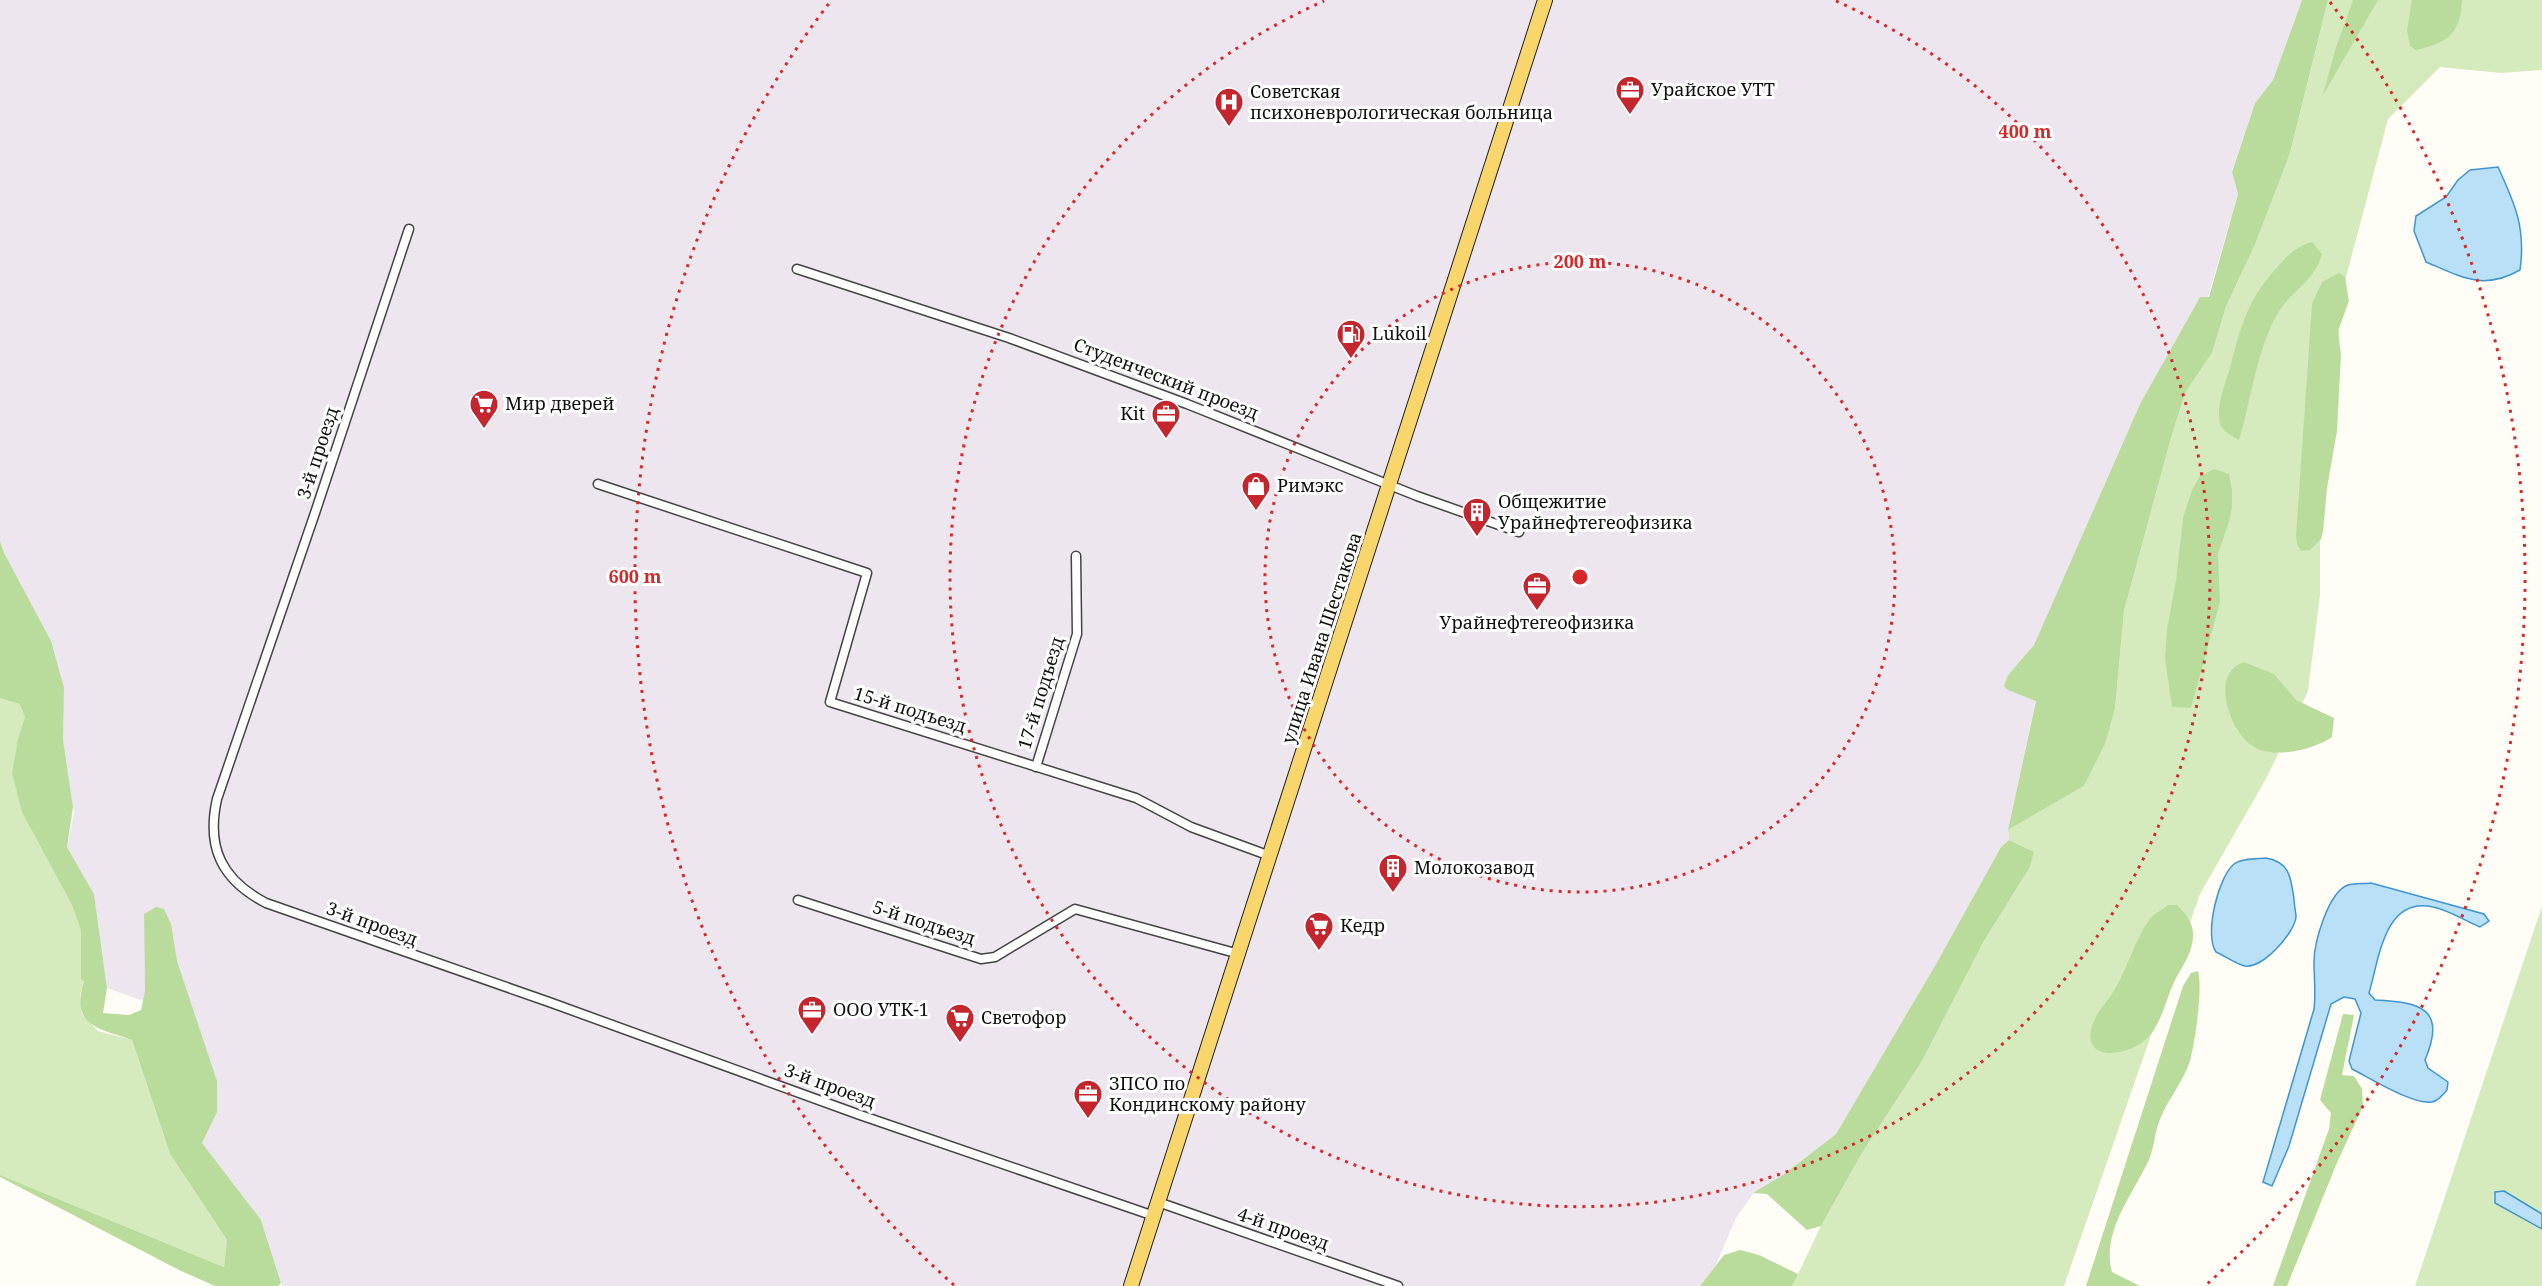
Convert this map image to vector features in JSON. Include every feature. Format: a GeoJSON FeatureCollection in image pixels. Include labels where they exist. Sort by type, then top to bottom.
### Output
{"type":"FeatureCollection","features":[{"type":"Feature","properties":{"kind":"main road","name":"улица Ивана Шестакова"},"geometry":{"type":"LineString","coordinates":[[1131,1286],[1545,0]]}},
{"type":"Feature","properties":{"kind":"street","name":"3-й проезд"},"geometry":{"type":"LineString","coordinates":[[409,230],[217,799],[213,818],[213,836],[220,860],[231,879],[240,888],[266,903],[913,1134],[1154,1216]]}},
{"type":"Feature","properties":{"kind":"street","name":"Студенческий проезд"},"geometry":{"type":"LineString","coordinates":[[797,269],[1009,338],[1187,404],[1390,485],[1519,532]]}},
{"type":"Feature","properties":{"kind":"street","name":"15-й подъезд"},"geometry":{"type":"LineString","coordinates":[[598,484],[867,573],[830,702],[1136,798],[1191,827],[1270,856]]}},
{"type":"Feature","properties":{"kind":"street","name":"17-й подъезд"},"geometry":{"type":"LineString","coordinates":[[1036,767],[1077,634],[1076,556]]}},
{"type":"Feature","properties":{"kind":"street","name":"5-й подъезд"},"geometry":{"type":"LineString","coordinates":[[798,900],[981,959],[995,957],[1053,920],[1075,909],[1239,954]]}},
{"type":"Feature","properties":{"kind":"street","name":"4-й проезд"},"geometry":{"type":"LineString","coordinates":[[1158,1202],[1398,1286]]}},
{"type":"Feature","properties":{"kind":"shaded area"},"geometry":{"type":"Polygon","coordinates":[[[0,0],[2302,0],[2273,80],[2255,103],[2232,171],[2238,194],[2208,297],[2200,297],[2140,404],[2034,645],[2008,675],[2036,700],[2008,830],[2009,840],[2001,847],[1936,964],[1836,1134],[1783,1175],[1753,1194],[1736,1218],[1716,1265],[1700,1286],[282,1286],[261,1220],[190,1128],[196,1020],[107,988],[94,894],[67,847],[74,813],[63,747],[0,541],[0,0]]]}},
{"type":"Feature","properties":{"kind":"green space"},"geometry":{"type":"Polygon","coordinates":[[[2302,0],[2328,0],[2290,153],[2255,244],[2226,307],[2212,353],[2185,393],[2124,611],[2115,709],[2105,744],[2084,786],[2008,830],[2036,701],[2008,690],[2004,686],[2008,675],[2034,645],[2140,404],[2200,297],[2209,297],[2238,194],[2232,172],[2255,103],[2273,80],[2302,0]]]}},
{"type":"Feature","properties":{"kind":"green space"},"geometry":{"type":"Polygon","coordinates":[[[2328,0],[2542,0],[2542,70],[2501,73],[2440,67],[2388,119],[2341,296],[2337,363],[2320,501],[2320,595],[2308,691],[2267,777],[2200,894],[2064,1286],[1788,1286],[1798,1274],[1821,1226],[1862,1153],[1922,1061],[1984,941],[2030,867],[2034,852],[2009,840],[2008,830],[2084,786],[2105,743],[2115,709],[2124,611],[2171,438],[2185,393],[2212,353],[2226,307],[2290,153],[2328,0]]]}},
{"type":"Feature","properties":{"kind":"green space"},"geometry":{"type":"Polygon","coordinates":[[[2353,0],[2378,0],[2323,95],[2336,47],[2353,0]]]}},
{"type":"Feature","properties":{"kind":"green space"},"geometry":{"type":"Polygon","coordinates":[[[2412,0],[2462,0],[2461,12],[2455,29],[2444,40],[2436,44],[2416,50],[2410,46],[2407,30],[2412,0]]]}},
{"type":"Feature","properties":{"kind":"green space"},"geometry":{"type":"Polygon","coordinates":[[[2312,242],[2322,254],[2313,273],[2286,302],[2274,320],[2258,365],[2239,440],[2223,428],[2219,421],[2219,411],[2222,392],[2242,325],[2253,301],[2268,278],[2290,254],[2312,242]]]}},
{"type":"Feature","properties":{"kind":"green space"},"geometry":{"type":"Polygon","coordinates":[[[2339,273],[2345,277],[2349,301],[2338,331],[2341,355],[2337,431],[2321,539],[2310,550],[2301,551],[2296,536],[2312,304],[2322,282],[2339,273]]]}},
{"type":"Feature","properties":{"kind":"green space"},"geometry":{"type":"Polygon","coordinates":[[[2214,469],[2229,474],[2232,490],[2229,522],[2218,554],[2220,602],[2191,708],[2172,707],[2165,659],[2167,629],[2176,581],[2183,518],[2192,490],[2200,476],[2214,469]]]}},
{"type":"Feature","properties":{"kind":"green space"},"geometry":{"type":"Polygon","coordinates":[[[0,541],[4,553],[51,641],[64,688],[63,740],[73,807],[67,847],[94,894],[107,988],[103,1013],[129,1015],[141,1010],[145,991],[144,914],[156,907],[164,909],[171,924],[177,961],[217,1081],[217,1112],[202,1143],[261,1220],[281,1283],[278,1286],[215,1286],[179,1270],[0,1177],[0,1175],[224,1267],[227,1240],[170,1154],[132,1040],[90,1023],[81,1008],[84,981],[81,979],[81,930],[72,905],[22,812],[12,773],[18,739],[25,717],[20,704],[0,698],[0,541]]]}},
{"type":"Feature","properties":{"kind":"green space"},"geometry":{"type":"Polygon","coordinates":[[[2244,662],[2274,674],[2296,700],[2334,718],[2332,737],[2314,746],[2292,751],[2269,752],[2251,745],[2236,727],[2226,702],[2227,678],[2233,668],[2244,662]]]}},
{"type":"Feature","properties":{"kind":"green space"},"geometry":{"type":"Polygon","coordinates":[[[0,682],[20,687],[80,902],[87,968],[80,995],[82,1014],[98,1031],[132,1040],[170,1154],[227,1240],[224,1267],[0,1175],[0,682]]]}},
{"type":"Feature","properties":{"kind":"green space"},"geometry":{"type":"Polygon","coordinates":[[[2009,840],[2034,852],[2030,867],[1984,941],[1922,1061],[1862,1153],[1821,1226],[1807,1230],[1767,1194],[1753,1193],[1783,1175],[1836,1134],[1936,964],[2001,847],[2009,840]]]}},
{"type":"Feature","properties":{"kind":"green space"},"geometry":{"type":"Polygon","coordinates":[[[2168,905],[2177,905],[2185,914],[2192,928],[2193,939],[2188,957],[2172,986],[2162,1015],[2146,1040],[2138,1045],[2116,1053],[2099,1051],[2093,1046],[2090,1038],[2097,1015],[2116,988],[2145,927],[2152,917],[2168,905]]]}},
{"type":"Feature","properties":{"kind":"green space"},"geometry":{"type":"Polygon","coordinates":[[[2542,906],[2542,1214],[2504,1191],[2495,1203],[2542,1229],[2542,1286],[2415,1286],[2542,906]]]}},
{"type":"Feature","properties":{"kind":"green space"},"geometry":{"type":"Polygon","coordinates":[[[2198,971],[2199,1002],[2190,1061],[2162,1114],[2150,1157],[2120,1215],[2111,1243],[2112,1272],[2140,1286],[2086,1286],[2183,986],[2191,973],[2198,971]]]}},
{"type":"Feature","properties":{"kind":"green space"},"geometry":{"type":"Polygon","coordinates":[[[2343,1014],[2354,1015],[2342,1075],[2354,1076],[2362,1089],[2363,1106],[2336,1165],[2287,1286],[2273,1286],[2329,1129],[2331,1113],[2320,1100],[2343,1014]]]}},
{"type":"Feature","properties":{"kind":"green space"},"geometry":{"type":"Polygon","coordinates":[[[1740,1250],[1759,1255],[1798,1274],[1792,1286],[1700,1286],[1724,1255],[1740,1250]]]}},
{"type":"Feature","properties":{"kind":"water"},"geometry":{"type":"Polygon","coordinates":[[[2498,167],[2518,217],[2521,241],[2520,270],[2495,280],[2483,281],[2462,277],[2426,262],[2414,231],[2416,216],[2446,197],[2458,180],[2470,170],[2498,167]]]}},
{"type":"Feature","properties":{"kind":"water"},"geometry":{"type":"Polygon","coordinates":[[[2266,858],[2280,863],[2288,872],[2292,884],[2296,917],[2290,932],[2276,949],[2260,962],[2245,966],[2216,952],[2212,933],[2214,906],[2223,881],[2234,864],[2245,860],[2266,858]]]}},
{"type":"Feature","properties":{"kind":"water"},"geometry":{"type":"Polygon","coordinates":[[[2371,883],[2484,914],[2489,921],[2480,927],[2433,907],[2417,906],[2404,911],[2386,933],[2369,993],[2375,1000],[2417,1006],[2431,1019],[2433,1029],[2431,1043],[2425,1060],[2428,1068],[2448,1082],[2447,1090],[2436,1100],[2424,1102],[2403,1095],[2352,1069],[2349,1061],[2361,1013],[2355,999],[2344,997],[2331,1004],[2289,1146],[2272,1186],[2263,1182],[2314,1009],[2314,962],[2319,931],[2328,907],[2341,890],[2351,884],[2371,883]]]}},
{"type":"Feature","properties":{"kind":"water"},"geometry":{"type":"Polygon","coordinates":[[[2504,1191],[2542,1214],[2542,1229],[2495,1203],[2495,1192],[2504,1191]]]}},
{"type":"Feature","properties":{"kind":"place","name":"Урайское УТТ"},"geometry":{"type":"Point","coordinates":[1630,116]}},
{"type":"Feature","properties":{"kind":"place","name":"Советская психоневрологическая больница"},"geometry":{"type":"Point","coordinates":[1229,128]}},
{"type":"Feature","properties":{"kind":"place","name":"Lukoil"},"geometry":{"type":"Point","coordinates":[1351,360]}},
{"type":"Feature","properties":{"kind":"place","name":"Мир дверей"},"geometry":{"type":"Point","coordinates":[484,430]}},
{"type":"Feature","properties":{"kind":"place","name":"Kit"},"geometry":{"type":"Point","coordinates":[1166,440]}},
{"type":"Feature","properties":{"kind":"place","name":"Римэкс"},"geometry":{"type":"Point","coordinates":[1256,512]}},
{"type":"Feature","properties":{"kind":"place","name":"Общежитие Урайнефтегеофизика"},"geometry":{"type":"Point","coordinates":[1477,538]}},
{"type":"Feature","properties":{"kind":"place","name":"Урайнефтегеофизика"},"geometry":{"type":"Point","coordinates":[1537,612]}},
{"type":"Feature","properties":{"kind":"place","name":"Молокозавод"},"geometry":{"type":"Point","coordinates":[1393,894]}},
{"type":"Feature","properties":{"kind":"place","name":"Кедр"},"geometry":{"type":"Point","coordinates":[1319,952]}},
{"type":"Feature","properties":{"kind":"place","name":"ООО УТК-1"},"geometry":{"type":"Point","coordinates":[812,1036]}},
{"type":"Feature","properties":{"kind":"place","name":"Светофор"},"geometry":{"type":"Point","coordinates":[960,1044]}},
{"type":"Feature","properties":{"kind":"place","name":"ЗПСО по Кондинскому району"},"geometry":{"type":"Point","coordinates":[1088,1120]}}]}
